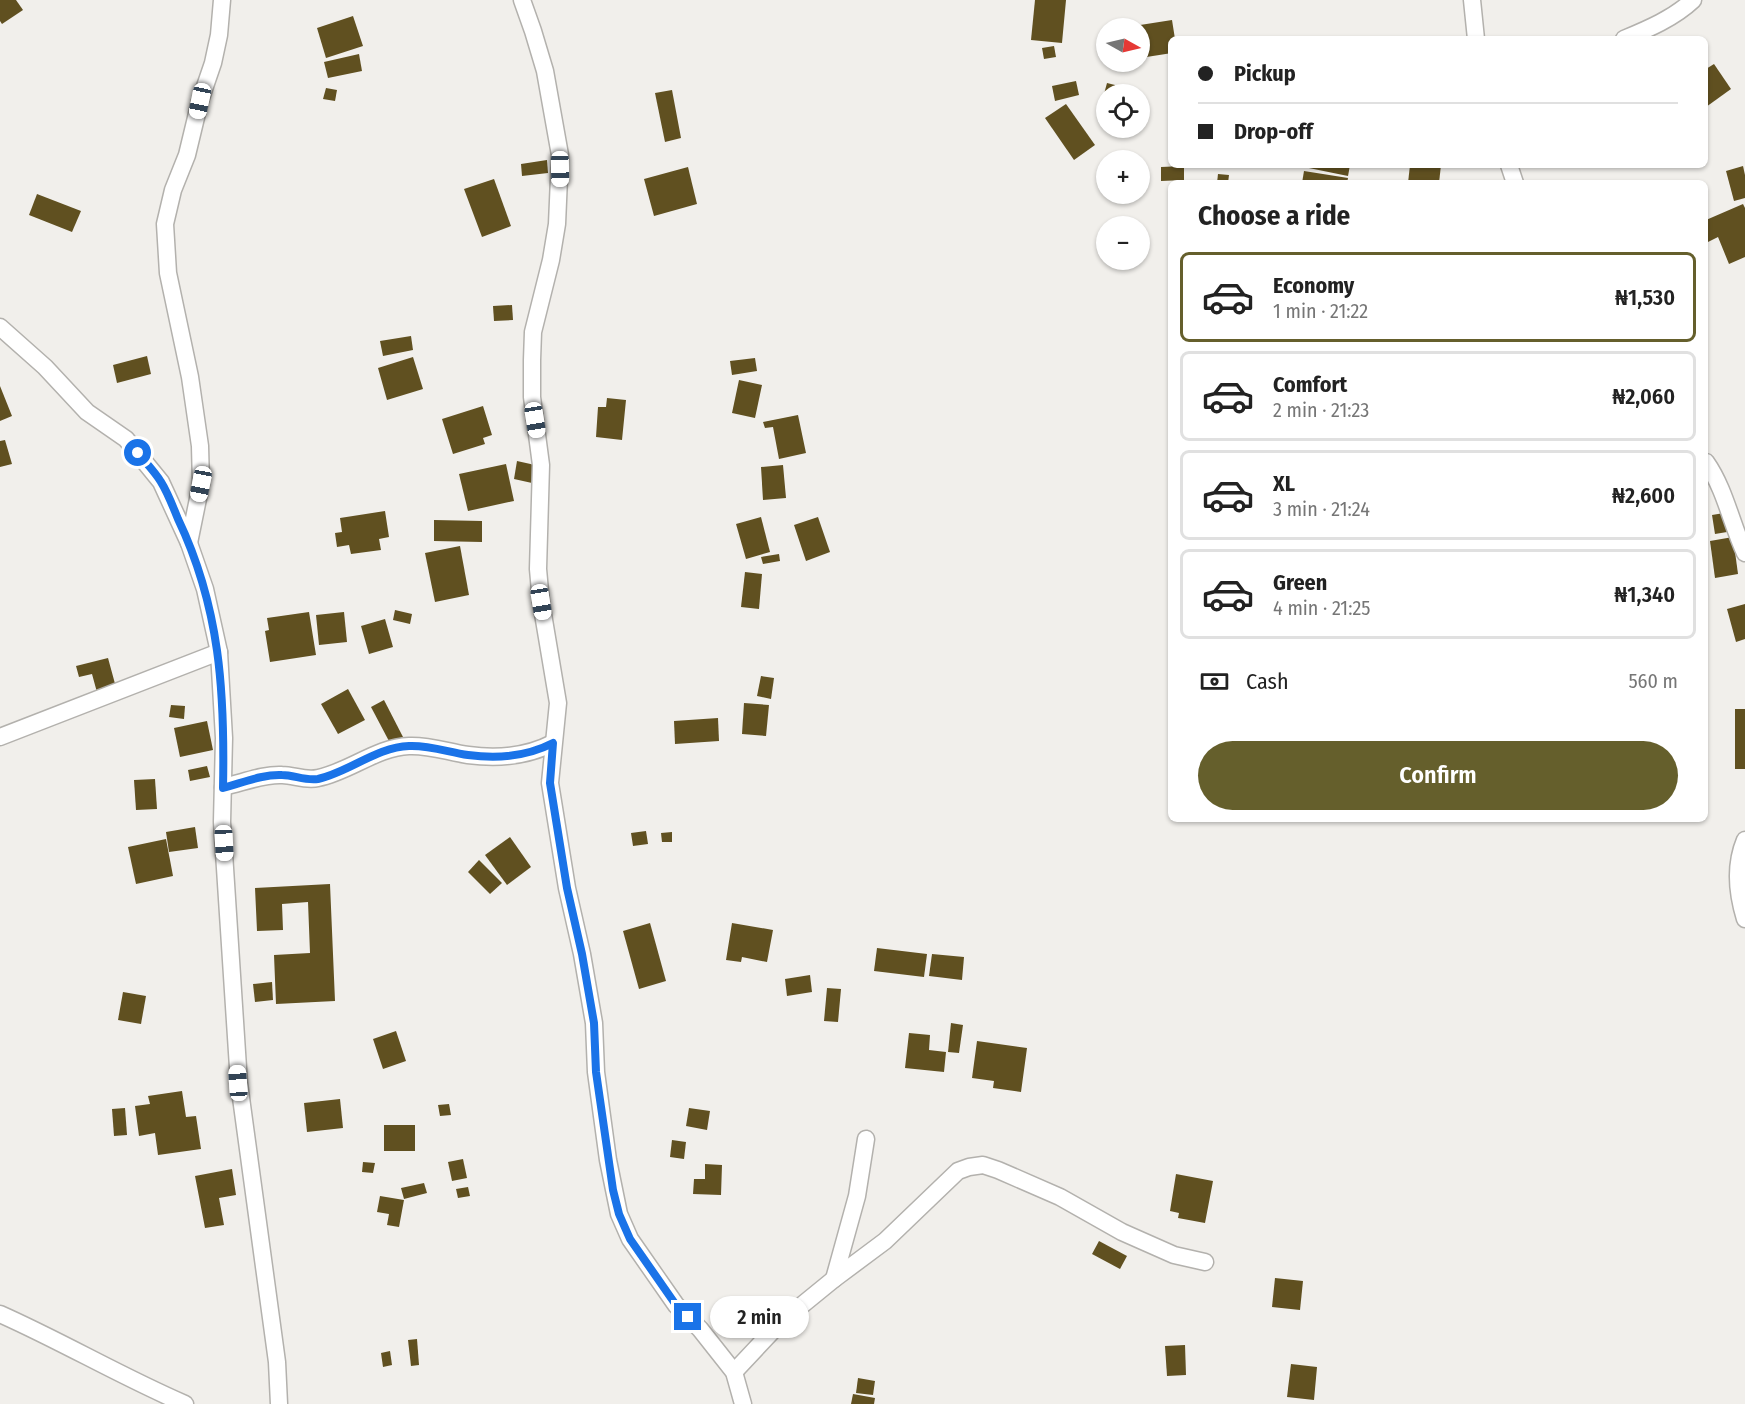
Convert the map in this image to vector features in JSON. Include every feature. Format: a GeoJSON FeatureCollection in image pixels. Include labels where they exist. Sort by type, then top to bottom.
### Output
{"type":"FeatureCollection","features":[{"type":"Feature","properties":{"kind":"street"},"geometry":{"type":"LineString","coordinates":[[189,543],[201,484],[201,446],[190,377],[168,273],[165,224],[173,190],[187,155],[200,101],[213,63],[219,35],[222,0]]}},
{"type":"Feature","properties":{"kind":"street"},"geometry":{"type":"LineString","coordinates":[[522,0],[545,71],[560,155],[557,224],[551,260],[533,332],[531,360],[532,397],[541,465],[538,569],[541,602],[558,703],[550,783],[567,888],[594,1023],[596,1072],[609,1170],[619,1214],[630,1239],[676,1305],[700,1329],[734,1372],[743,1404]]}},
{"type":"Feature","properties":{"kind":"street"},"geometry":{"type":"LineString","coordinates":[[1472,0],[1476,36]]}},
{"type":"Feature","properties":{"kind":"street"},"geometry":{"type":"LineString","coordinates":[[1631,36],[1656,25],[1686,7],[1693,0]]}},
{"type":"Feature","properties":{"kind":"street"},"geometry":{"type":"LineString","coordinates":[[0,327],[45,367],[87,412],[126,439],[161,482],[189,543],[205,589],[219,652],[224,738],[222,822],[238,1083],[277,1362],[279,1404]]}},
{"type":"Feature","properties":{"kind":"street"},"geometry":{"type":"LineString","coordinates":[[1708,465],[1745,553]]}},
{"type":"Feature","properties":{"kind":"street"},"geometry":{"type":"LineString","coordinates":[[0,737],[219,652]]}},
{"type":"Feature","properties":{"kind":"street"},"geometry":{"type":"LineString","coordinates":[[223,788],[269,776],[283,775],[317,779],[386,751],[408,746],[492,757],[514,757],[535,752],[553,743]]}},
{"type":"Feature","properties":{"kind":"street"},"geometry":{"type":"LineString","coordinates":[[1745,840],[1737,875],[1739,901],[1745,919]]}},
{"type":"Feature","properties":{"kind":"street"},"geometry":{"type":"LineString","coordinates":[[834,1278],[856,1196],[866,1139]]}},
{"type":"Feature","properties":{"kind":"street"},"geometry":{"type":"LineString","coordinates":[[734,1372],[780,1323],[834,1278],[885,1241],[958,1171],[983,1165],[1060,1197],[1122,1232],[1174,1255],[1205,1262]]}},
{"type":"Feature","properties":{"kind":"street"},"geometry":{"type":"LineString","coordinates":[[0,1314],[185,1404]]}},
{"type":"Feature","properties":{"kind":"building"},"geometry":{"type":"Polygon","coordinates":[[[0,0],[16,0],[23,10],[2,24],[0,0]]]}},
{"type":"Feature","properties":{"kind":"building"},"geometry":{"type":"Polygon","coordinates":[[[1035,0],[1066,0],[1062,43],[1031,40],[1035,0]]]}},
{"type":"Feature","properties":{"kind":"building"},"geometry":{"type":"Polygon","coordinates":[[[353,16],[363,46],[326,58],[317,28],[353,16]]]}},
{"type":"Feature","properties":{"kind":"building"},"geometry":{"type":"Polygon","coordinates":[[[1172,20],[1175,36],[1168,36],[1168,54],[1150,56],[1150,23],[1172,20]]]}},
{"type":"Feature","properties":{"kind":"building"},"geometry":{"type":"Polygon","coordinates":[[[1054,46],[1056,57],[1044,59],[1042,48],[1054,46]]]}},
{"type":"Feature","properties":{"kind":"building"},"geometry":{"type":"Polygon","coordinates":[[[359,54],[362,71],[328,78],[324,62],[359,54]]]}},
{"type":"Feature","properties":{"kind":"building"},"geometry":{"type":"Polygon","coordinates":[[[1714,64],[1731,89],[1708,106],[1708,68],[1714,64]]]}},
{"type":"Feature","properties":{"kind":"building"},"geometry":{"type":"Polygon","coordinates":[[[1076,81],[1079,95],[1055,101],[1052,86],[1076,81]]]}},
{"type":"Feature","properties":{"kind":"building"},"geometry":{"type":"Polygon","coordinates":[[[326,88],[337,90],[335,101],[323,99],[326,88]]]}},
{"type":"Feature","properties":{"kind":"building"},"geometry":{"type":"Polygon","coordinates":[[[672,90],[681,138],[665,142],[655,93],[672,90]]]}},
{"type":"Feature","properties":{"kind":"building"},"geometry":{"type":"Polygon","coordinates":[[[1066,104],[1095,145],[1074,160],[1045,118],[1066,104]]]}},
{"type":"Feature","properties":{"kind":"building"},"geometry":{"type":"Polygon","coordinates":[[[547,160],[548,173],[522,176],[521,164],[547,160]]]}},
{"type":"Feature","properties":{"kind":"building"},"geometry":{"type":"Polygon","coordinates":[[[1743,166],[1745,198],[1734,201],[1726,171],[1743,166]]]}},
{"type":"Feature","properties":{"kind":"building"},"geometry":{"type":"Polygon","coordinates":[[[688,167],[697,204],[654,216],[644,179],[688,167]]]}},
{"type":"Feature","properties":{"kind":"building"},"geometry":{"type":"Polygon","coordinates":[[[1161,167],[1184,168],[1184,180],[1161,181],[1161,167]]]}},
{"type":"Feature","properties":{"kind":"building"},"geometry":{"type":"Polygon","coordinates":[[[1309,168],[1349,168],[1348,176],[1309,168]]]}},
{"type":"Feature","properties":{"kind":"building"},"geometry":{"type":"Polygon","coordinates":[[[1410,168],[1441,168],[1439,180],[1408,180],[1410,168]]]}},
{"type":"Feature","properties":{"kind":"building"},"geometry":{"type":"Polygon","coordinates":[[[1304,171],[1348,178],[1348,180],[1302,180],[1304,171]]]}},
{"type":"Feature","properties":{"kind":"building"},"geometry":{"type":"Polygon","coordinates":[[[1218,174],[1229,175],[1228,180],[1217,180],[1218,174]]]}},
{"type":"Feature","properties":{"kind":"building"},"geometry":{"type":"Polygon","coordinates":[[[494,179],[511,226],[482,237],[464,189],[494,179]]]}},
{"type":"Feature","properties":{"kind":"building"},"geometry":{"type":"Polygon","coordinates":[[[37,194],[81,211],[72,232],[29,215],[37,194]]]}},
{"type":"Feature","properties":{"kind":"building"},"geometry":{"type":"Polygon","coordinates":[[[1743,204],[1745,208],[1745,257],[1729,264],[1718,237],[1708,242],[1708,219],[1743,204]]]}},
{"type":"Feature","properties":{"kind":"building"},"geometry":{"type":"Polygon","coordinates":[[[512,305],[513,320],[494,321],[493,306],[512,305]]]}},
{"type":"Feature","properties":{"kind":"building"},"geometry":{"type":"Polygon","coordinates":[[[411,336],[413,350],[383,356],[380,341],[411,336]]]}},
{"type":"Feature","properties":{"kind":"building"},"geometry":{"type":"Polygon","coordinates":[[[147,356],[151,374],[117,383],[113,365],[147,356]]]}},
{"type":"Feature","properties":{"kind":"building"},"geometry":{"type":"Polygon","coordinates":[[[413,357],[423,389],[387,400],[378,368],[413,357]]]}},
{"type":"Feature","properties":{"kind":"building"},"geometry":{"type":"Polygon","coordinates":[[[755,358],[757,371],[732,375],[730,361],[755,358]]]}},
{"type":"Feature","properties":{"kind":"building"},"geometry":{"type":"Polygon","coordinates":[[[739,380],[762,385],[755,418],[732,413],[739,380]]]}},
{"type":"Feature","properties":{"kind":"building"},"geometry":{"type":"Polygon","coordinates":[[[0,386],[12,416],[0,421],[0,386]]]}},
{"type":"Feature","properties":{"kind":"building"},"geometry":{"type":"Polygon","coordinates":[[[607,398],[626,400],[622,440],[596,437],[598,407],[606,407],[607,398]]]}},
{"type":"Feature","properties":{"kind":"building"},"geometry":{"type":"Polygon","coordinates":[[[483,406],[492,435],[483,438],[485,444],[453,454],[442,419],[483,406]]]}},
{"type":"Feature","properties":{"kind":"building"},"geometry":{"type":"Polygon","coordinates":[[[798,415],[806,453],[779,459],[773,427],[765,428],[763,422],[798,415]]]}},
{"type":"Feature","properties":{"kind":"building"},"geometry":{"type":"Polygon","coordinates":[[[5,440],[12,464],[0,467],[0,441],[5,440]]]}},
{"type":"Feature","properties":{"kind":"building"},"geometry":{"type":"Polygon","coordinates":[[[517,461],[535,465],[532,483],[514,479],[517,461]]]}},
{"type":"Feature","properties":{"kind":"building"},"geometry":{"type":"Polygon","coordinates":[[[506,464],[514,501],[468,511],[459,474],[506,464]]]}},
{"type":"Feature","properties":{"kind":"building"},"geometry":{"type":"Polygon","coordinates":[[[783,465],[786,498],[763,500],[761,467],[783,465]]]}},
{"type":"Feature","properties":{"kind":"building"},"geometry":{"type":"Polygon","coordinates":[[[385,511],[389,537],[379,539],[381,550],[351,554],[349,545],[337,547],[335,533],[342,532],[340,518],[385,511]]]}},
{"type":"Feature","properties":{"kind":"building"},"geometry":{"type":"Polygon","coordinates":[[[1724,513],[1727,532],[1715,534],[1712,515],[1724,513]]]}},
{"type":"Feature","properties":{"kind":"building"},"geometry":{"type":"Polygon","coordinates":[[[761,517],[770,552],[746,559],[736,524],[761,517]]]}},
{"type":"Feature","properties":{"kind":"building"},"geometry":{"type":"Polygon","coordinates":[[[818,517],[830,552],[806,561],[794,525],[818,517]]]}},
{"type":"Feature","properties":{"kind":"building"},"geometry":{"type":"Polygon","coordinates":[[[434,520],[482,521],[482,542],[434,541],[434,520]]]}},
{"type":"Feature","properties":{"kind":"building"},"geometry":{"type":"Polygon","coordinates":[[[1733,537],[1738,574],[1715,578],[1710,541],[1733,537]]]}},
{"type":"Feature","properties":{"kind":"building"},"geometry":{"type":"Polygon","coordinates":[[[460,546],[469,595],[435,602],[425,553],[460,546]]]}},
{"type":"Feature","properties":{"kind":"building"},"geometry":{"type":"Polygon","coordinates":[[[779,554],[780,561],[763,564],[761,557],[779,554]]]}},
{"type":"Feature","properties":{"kind":"building"},"geometry":{"type":"Polygon","coordinates":[[[745,572],[762,574],[759,609],[741,607],[745,572]]]}},
{"type":"Feature","properties":{"kind":"building"},"geometry":{"type":"Polygon","coordinates":[[[1745,604],[1745,639],[1736,642],[1727,609],[1745,604]]]}},
{"type":"Feature","properties":{"kind":"building"},"geometry":{"type":"Polygon","coordinates":[[[395,610],[412,614],[410,624],[393,620],[395,610]]]}},
{"type":"Feature","properties":{"kind":"building"},"geometry":{"type":"Polygon","coordinates":[[[309,612],[316,655],[270,662],[265,631],[269,630],[267,618],[309,612]]]}},
{"type":"Feature","properties":{"kind":"building"},"geometry":{"type":"Polygon","coordinates":[[[344,612],[347,642],[319,645],[316,615],[344,612]]]}},
{"type":"Feature","properties":{"kind":"building"},"geometry":{"type":"Polygon","coordinates":[[[385,619],[393,647],[369,654],[361,626],[385,619]]]}},
{"type":"Feature","properties":{"kind":"building"},"geometry":{"type":"Polygon","coordinates":[[[108,658],[117,691],[98,696],[92,674],[79,677],[76,666],[108,658]]]}},
{"type":"Feature","properties":{"kind":"building"},"geometry":{"type":"Polygon","coordinates":[[[761,676],[774,678],[771,699],[757,696],[761,676]]]}},
{"type":"Feature","properties":{"kind":"building"},"geometry":{"type":"Polygon","coordinates":[[[348,689],[365,720],[338,734],[321,704],[348,689]]]}},
{"type":"Feature","properties":{"kind":"building"},"geometry":{"type":"Polygon","coordinates":[[[384,700],[403,737],[390,743],[371,707],[384,700]]]}},
{"type":"Feature","properties":{"kind":"building"},"geometry":{"type":"Polygon","coordinates":[[[744,703],[769,705],[766,736],[742,734],[744,703]]]}},
{"type":"Feature","properties":{"kind":"building"},"geometry":{"type":"Polygon","coordinates":[[[171,705],[185,706],[184,719],[169,717],[171,705]]]}},
{"type":"Feature","properties":{"kind":"building"},"geometry":{"type":"Polygon","coordinates":[[[1735,709],[1745,709],[1745,769],[1735,769],[1735,709]]]}},
{"type":"Feature","properties":{"kind":"building"},"geometry":{"type":"Polygon","coordinates":[[[718,718],[719,741],[675,744],[674,721],[718,718]]]}},
{"type":"Feature","properties":{"kind":"building"},"geometry":{"type":"Polygon","coordinates":[[[207,721],[213,750],[180,757],[174,728],[207,721]]]}},
{"type":"Feature","properties":{"kind":"building"},"geometry":{"type":"Polygon","coordinates":[[[207,766],[210,777],[190,781],[188,770],[207,766]]]}},
{"type":"Feature","properties":{"kind":"building"},"geometry":{"type":"Polygon","coordinates":[[[155,779],[157,809],[136,810],[134,780],[155,779]]]}},
{"type":"Feature","properties":{"kind":"building"},"geometry":{"type":"Polygon","coordinates":[[[195,827],[198,848],[169,852],[166,832],[195,827]]]}},
{"type":"Feature","properties":{"kind":"building"},"geometry":{"type":"Polygon","coordinates":[[[646,831],[648,844],[633,846],[631,833],[646,831]]]}},
{"type":"Feature","properties":{"kind":"building"},"geometry":{"type":"Polygon","coordinates":[[[672,832],[672,842],[662,842],[661,833],[672,832]]]}},
{"type":"Feature","properties":{"kind":"building"},"geometry":{"type":"Polygon","coordinates":[[[510,837],[531,867],[507,885],[485,855],[510,837]]]}},
{"type":"Feature","properties":{"kind":"building"},"geometry":{"type":"Polygon","coordinates":[[[166,839],[173,876],[136,884],[128,847],[166,839]]]}},
{"type":"Feature","properties":{"kind":"building"},"geometry":{"type":"Polygon","coordinates":[[[479,860],[502,883],[490,894],[468,872],[479,860]]]}},
{"type":"Feature","properties":{"kind":"building"},"geometry":{"type":"Polygon","coordinates":[[[330,884],[335,1001],[276,1004],[274,955],[310,953],[308,902],[282,904],[283,930],[257,931],[255,888],[330,884]]]}},
{"type":"Feature","properties":{"kind":"building"},"geometry":{"type":"Polygon","coordinates":[[[650,923],[666,981],[639,989],[623,931],[650,923]]]}},
{"type":"Feature","properties":{"kind":"building"},"geometry":{"type":"Polygon","coordinates":[[[732,923],[773,930],[767,962],[742,957],[741,962],[726,960],[732,923]]]}},
{"type":"Feature","properties":{"kind":"building"},"geometry":{"type":"Polygon","coordinates":[[[877,948],[927,954],[924,977],[874,971],[877,948]]]}},
{"type":"Feature","properties":{"kind":"building"},"geometry":{"type":"Polygon","coordinates":[[[932,954],[964,957],[962,980],[929,976],[932,954]]]}},
{"type":"Feature","properties":{"kind":"building"},"geometry":{"type":"Polygon","coordinates":[[[810,975],[812,992],[787,996],[785,979],[810,975]]]}},
{"type":"Feature","properties":{"kind":"building"},"geometry":{"type":"Polygon","coordinates":[[[272,982],[273,1000],[255,1002],[253,984],[272,982]]]}},
{"type":"Feature","properties":{"kind":"building"},"geometry":{"type":"Polygon","coordinates":[[[827,988],[841,989],[838,1022],[824,1021],[827,988]]]}},
{"type":"Feature","properties":{"kind":"building"},"geometry":{"type":"Polygon","coordinates":[[[123,992],[146,996],[141,1024],[118,1020],[123,992]]]}},
{"type":"Feature","properties":{"kind":"building"},"geometry":{"type":"Polygon","coordinates":[[[951,1023],[963,1025],[959,1053],[948,1052],[951,1023]]]}},
{"type":"Feature","properties":{"kind":"building"},"geometry":{"type":"Polygon","coordinates":[[[396,1031],[406,1061],[383,1069],[373,1039],[396,1031]]]}},
{"type":"Feature","properties":{"kind":"building"},"geometry":{"type":"Polygon","coordinates":[[[909,1033],[930,1035],[929,1050],[946,1052],[944,1072],[905,1068],[909,1033]]]}},
{"type":"Feature","properties":{"kind":"building"},"geometry":{"type":"Polygon","coordinates":[[[977,1041],[1027,1048],[1021,1092],[993,1088],[994,1081],[972,1078],[977,1041]]]}},
{"type":"Feature","properties":{"kind":"building"},"geometry":{"type":"Polygon","coordinates":[[[182,1091],[186,1117],[196,1116],[201,1149],[158,1155],[155,1133],[139,1136],[135,1106],[150,1104],[148,1096],[182,1091]]]}},
{"type":"Feature","properties":{"kind":"building"},"geometry":{"type":"Polygon","coordinates":[[[340,1099],[343,1128],[307,1132],[304,1103],[340,1099]]]}},
{"type":"Feature","properties":{"kind":"building"},"geometry":{"type":"Polygon","coordinates":[[[449,1104],[451,1115],[440,1116],[438,1105],[449,1104]]]}},
{"type":"Feature","properties":{"kind":"building"},"geometry":{"type":"Polygon","coordinates":[[[125,1108],[127,1135],[114,1136],[112,1109],[125,1108]]]}},
{"type":"Feature","properties":{"kind":"building"},"geometry":{"type":"Polygon","coordinates":[[[689,1108],[710,1111],[707,1130],[686,1126],[689,1108]]]}},
{"type":"Feature","properties":{"kind":"building"},"geometry":{"type":"Polygon","coordinates":[[[384,1125],[415,1125],[415,1151],[384,1151],[384,1125]]]}},
{"type":"Feature","properties":{"kind":"building"},"geometry":{"type":"Polygon","coordinates":[[[672,1140],[686,1142],[684,1159],[670,1157],[672,1140]]]}},
{"type":"Feature","properties":{"kind":"building"},"geometry":{"type":"Polygon","coordinates":[[[463,1159],[467,1178],[452,1181],[448,1162],[463,1159]]]}},
{"type":"Feature","properties":{"kind":"building"},"geometry":{"type":"Polygon","coordinates":[[[363,1162],[375,1163],[373,1173],[362,1172],[363,1162]]]}},
{"type":"Feature","properties":{"kind":"building"},"geometry":{"type":"Polygon","coordinates":[[[705,1164],[722,1165],[721,1195],[693,1194],[694,1179],[705,1179],[705,1164]]]}},
{"type":"Feature","properties":{"kind":"building"},"geometry":{"type":"Polygon","coordinates":[[[232,1169],[236,1195],[219,1198],[224,1225],[205,1228],[195,1176],[232,1169]]]}},
{"type":"Feature","properties":{"kind":"building"},"geometry":{"type":"Polygon","coordinates":[[[1176,1174],[1213,1181],[1205,1223],[1178,1218],[1179,1213],[1170,1211],[1176,1174]]]}},
{"type":"Feature","properties":{"kind":"building"},"geometry":{"type":"Polygon","coordinates":[[[424,1183],[427,1193],[404,1199],[401,1188],[424,1183]]]}},
{"type":"Feature","properties":{"kind":"building"},"geometry":{"type":"Polygon","coordinates":[[[468,1187],[470,1196],[458,1198],[456,1189],[468,1187]]]}},
{"type":"Feature","properties":{"kind":"building"},"geometry":{"type":"Polygon","coordinates":[[[380,1196],[404,1200],[399,1227],[387,1225],[389,1214],[377,1212],[380,1196]]]}},
{"type":"Feature","properties":{"kind":"building"},"geometry":{"type":"Polygon","coordinates":[[[1099,1241],[1127,1256],[1120,1269],[1092,1254],[1099,1241]]]}},
{"type":"Feature","properties":{"kind":"building"},"geometry":{"type":"Polygon","coordinates":[[[1275,1278],[1303,1281],[1300,1310],[1272,1307],[1275,1278]]]}},
{"type":"Feature","properties":{"kind":"building"},"geometry":{"type":"Polygon","coordinates":[[[417,1339],[419,1365],[411,1366],[408,1340],[417,1339]]]}},
{"type":"Feature","properties":{"kind":"building"},"geometry":{"type":"Polygon","coordinates":[[[1185,1345],[1186,1375],[1167,1376],[1165,1346],[1185,1345]]]}},
{"type":"Feature","properties":{"kind":"building"},"geometry":{"type":"Polygon","coordinates":[[[390,1351],[392,1365],[383,1367],[381,1353],[390,1351]]]}},
{"type":"Feature","properties":{"kind":"building"},"geometry":{"type":"Polygon","coordinates":[[[1291,1364],[1317,1367],[1314,1400],[1287,1397],[1291,1364]]]}},
{"type":"Feature","properties":{"kind":"building"},"geometry":{"type":"Polygon","coordinates":[[[858,1378],[875,1381],[873,1395],[856,1393],[858,1378]]]}},
{"type":"Feature","properties":{"kind":"building"},"geometry":{"type":"Polygon","coordinates":[[[853,1394],[875,1398],[874,1404],[851,1404],[853,1394]]]}},
{"type":"Feature","properties":{"kind":"route"},"geometry":{"type":"LineString","coordinates":[[138,453],[161,482],[189,543],[205,589],[219,652],[224,738],[223,788],[269,776],[283,775],[317,779],[386,751],[408,746],[437,748],[468,755],[514,757],[535,752],[553,743],[550,783],[567,888],[594,1023],[596,1072],[613,1190],[619,1214],[630,1239],[676,1305],[688,1317]]}}]}
